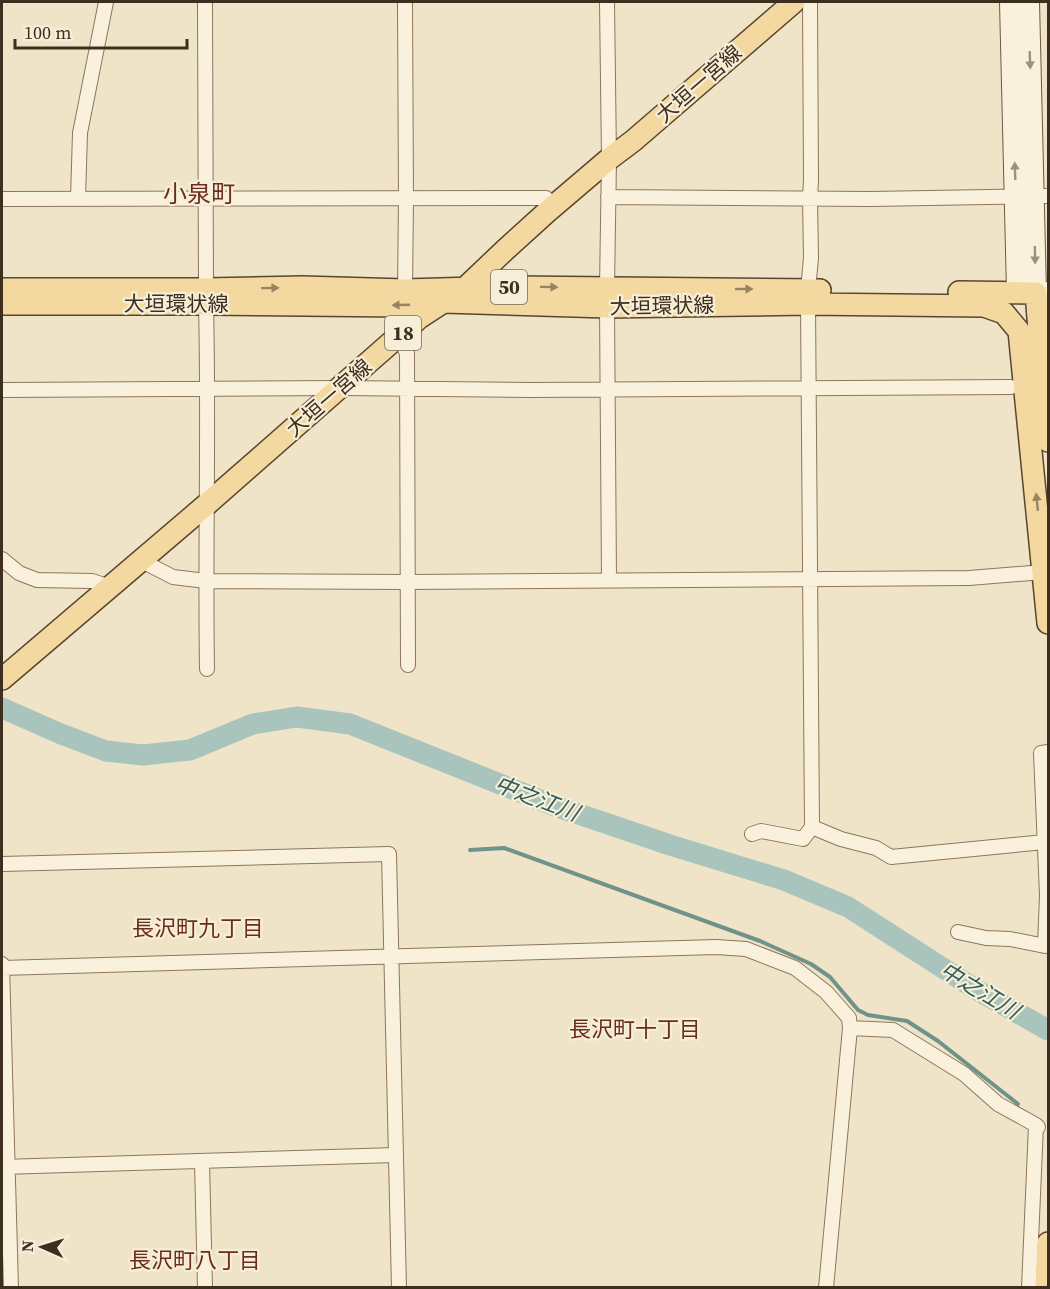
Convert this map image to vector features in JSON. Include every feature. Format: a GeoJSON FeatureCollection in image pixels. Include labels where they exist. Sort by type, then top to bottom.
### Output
{"type":"FeatureCollection","features":[{"type":"Feature","properties":{"kind":"main road","name":"大垣一宮線"},"geometry":{"type":"LineString","coordinates":[[8,674],[206,505],[419,318],[465,288],[554,206],[794,2]]}},
{"type":"Feature","properties":{"kind":"main road","name":"大垣環状線"},"geometry":{"type":"LineString","coordinates":[[2,304],[206,296],[302,287],[405,290],[513,287],[607,298]]}},
{"type":"Feature","properties":{"kind":"main road","name":"大垣環状線"},"geometry":{"type":"LineString","coordinates":[[2,290],[206,296],[404,306],[444,302],[607,298],[808,297],[1034,292]]}},
{"type":"Feature","properties":{"kind":"main road","name":"50"},"geometry":{"type":"LineString","coordinates":[[984,306],[1034,292]]}},
{"type":"Feature","properties":{"kind":"main road"},"geometry":{"type":"LineString","coordinates":[[1034,292],[1019,331],[1048,623]]}},
{"type":"Feature","properties":{"kind":"main road"},"geometry":{"type":"LineString","coordinates":[[1034,292],[1046,388],[1048,441]]}},
{"type":"Feature","properties":{"kind":"main road","name":"大垣環状線"},"geometry":{"type":"LineString","coordinates":[[808,297],[984,306],[1004,313],[1019,331]]}},
{"type":"Feature","properties":{"kind":"main road"},"geometry":{"type":"LineString","coordinates":[[1046,1287],[1048,1243]]}},
{"type":"Feature","properties":{"kind":"street"},"geometry":{"type":"LineString","coordinates":[[78,199],[80,133],[105,2]]}},
{"type":"Feature","properties":{"kind":"street"},"geometry":{"type":"LineString","coordinates":[[205,2],[208,388],[207,669]]}},
{"type":"Feature","properties":{"kind":"street"},"geometry":{"type":"LineString","coordinates":[[405,2],[405,290]]}},
{"type":"Feature","properties":{"kind":"street"},"geometry":{"type":"LineString","coordinates":[[607,2],[609,579]]}},
{"type":"Feature","properties":{"kind":"street"},"geometry":{"type":"LineString","coordinates":[[752,834],[761,831],[803,839],[812,827],[808,297],[811,258],[810,2]]}},
{"type":"Feature","properties":{"kind":"street"},"geometry":{"type":"LineString","coordinates":[[1010,2],[1033,196]]}},
{"type":"Feature","properties":{"kind":"street"},"geometry":{"type":"LineString","coordinates":[[1029,2],[1034,292]]}},
{"type":"Feature","properties":{"kind":"street"},"geometry":{"type":"LineString","coordinates":[[608,197],[870,199],[1033,196]]}},
{"type":"Feature","properties":{"kind":"street"},"geometry":{"type":"LineString","coordinates":[[2,200],[546,198],[554,206]]}},
{"type":"Feature","properties":{"kind":"street"},"geometry":{"type":"LineString","coordinates":[[397,339],[407,353],[408,665]]}},
{"type":"Feature","properties":{"kind":"street"},"geometry":{"type":"LineString","coordinates":[[2,390],[1011,387]]}},
{"type":"Feature","properties":{"kind":"street"},"geometry":{"type":"LineString","coordinates":[[2,559],[19,573],[37,580],[92,581],[110,587]]}},
{"type":"Feature","properties":{"kind":"street"},"geometry":{"type":"LineString","coordinates":[[140,560],[173,577],[206,581],[969,578],[1044,573]]}},
{"type":"Feature","properties":{"kind":"street"},"geometry":{"type":"LineString","coordinates":[[958,932],[1044,946],[1047,895],[1041,753],[1048,752]]}},
{"type":"Feature","properties":{"kind":"street"},"geometry":{"type":"LineString","coordinates":[[812,827],[841,839],[876,848],[891,857],[1045,842]]}},
{"type":"Feature","properties":{"kind":"street"},"geometry":{"type":"LineString","coordinates":[[2,864],[389,854],[399,1287]]}},
{"type":"Feature","properties":{"kind":"street"},"geometry":{"type":"LineString","coordinates":[[11,1287],[5,1167],[2,967],[716,947],[746,949],[795,968],[826,992],[849,1018],[850,1028],[826,1287]]}},
{"type":"Feature","properties":{"kind":"street"},"geometry":{"type":"LineString","coordinates":[[850,1028],[893,1030],[964,1074],[998,1104],[1037,1126],[1029,1287]]}},
{"type":"Feature","properties":{"kind":"street"},"geometry":{"type":"LineString","coordinates":[[5,1167],[396,1155]]}},
{"type":"Feature","properties":{"kind":"street"},"geometry":{"type":"LineString","coordinates":[[202,1162],[205,1287]]}},
{"type":"Feature","properties":{"kind":"waterway","name":"中之江川"},"geometry":{"type":"LineString","coordinates":[[2,708],[106,751],[143,755],[190,750],[253,724],[297,717],[350,724],[555,806],[784,880],[848,907],[977,990],[1048,1030]]}},
{"type":"Feature","properties":{"kind":"waterway"},"geometry":{"type":"LineString","coordinates":[[470,850],[504,848],[760,941],[811,964],[830,977],[858,1010],[868,1015],[907,1021],[938,1041],[1018,1104]]}},
{"type":"Feature","properties":{"kind":"district","name":"小泉町"},"geometry":{"type":"Point","coordinates":[199,194]}},
{"type":"Feature","properties":{"kind":"district","name":"長沢町九丁目"},"geometry":{"type":"Point","coordinates":[198,928]}},
{"type":"Feature","properties":{"kind":"district","name":"長沢町十丁目"},"geometry":{"type":"Point","coordinates":[635,1029]}},
{"type":"Feature","properties":{"kind":"district","name":"長沢町八丁目"},"geometry":{"type":"Point","coordinates":[195,1260]}}]}
